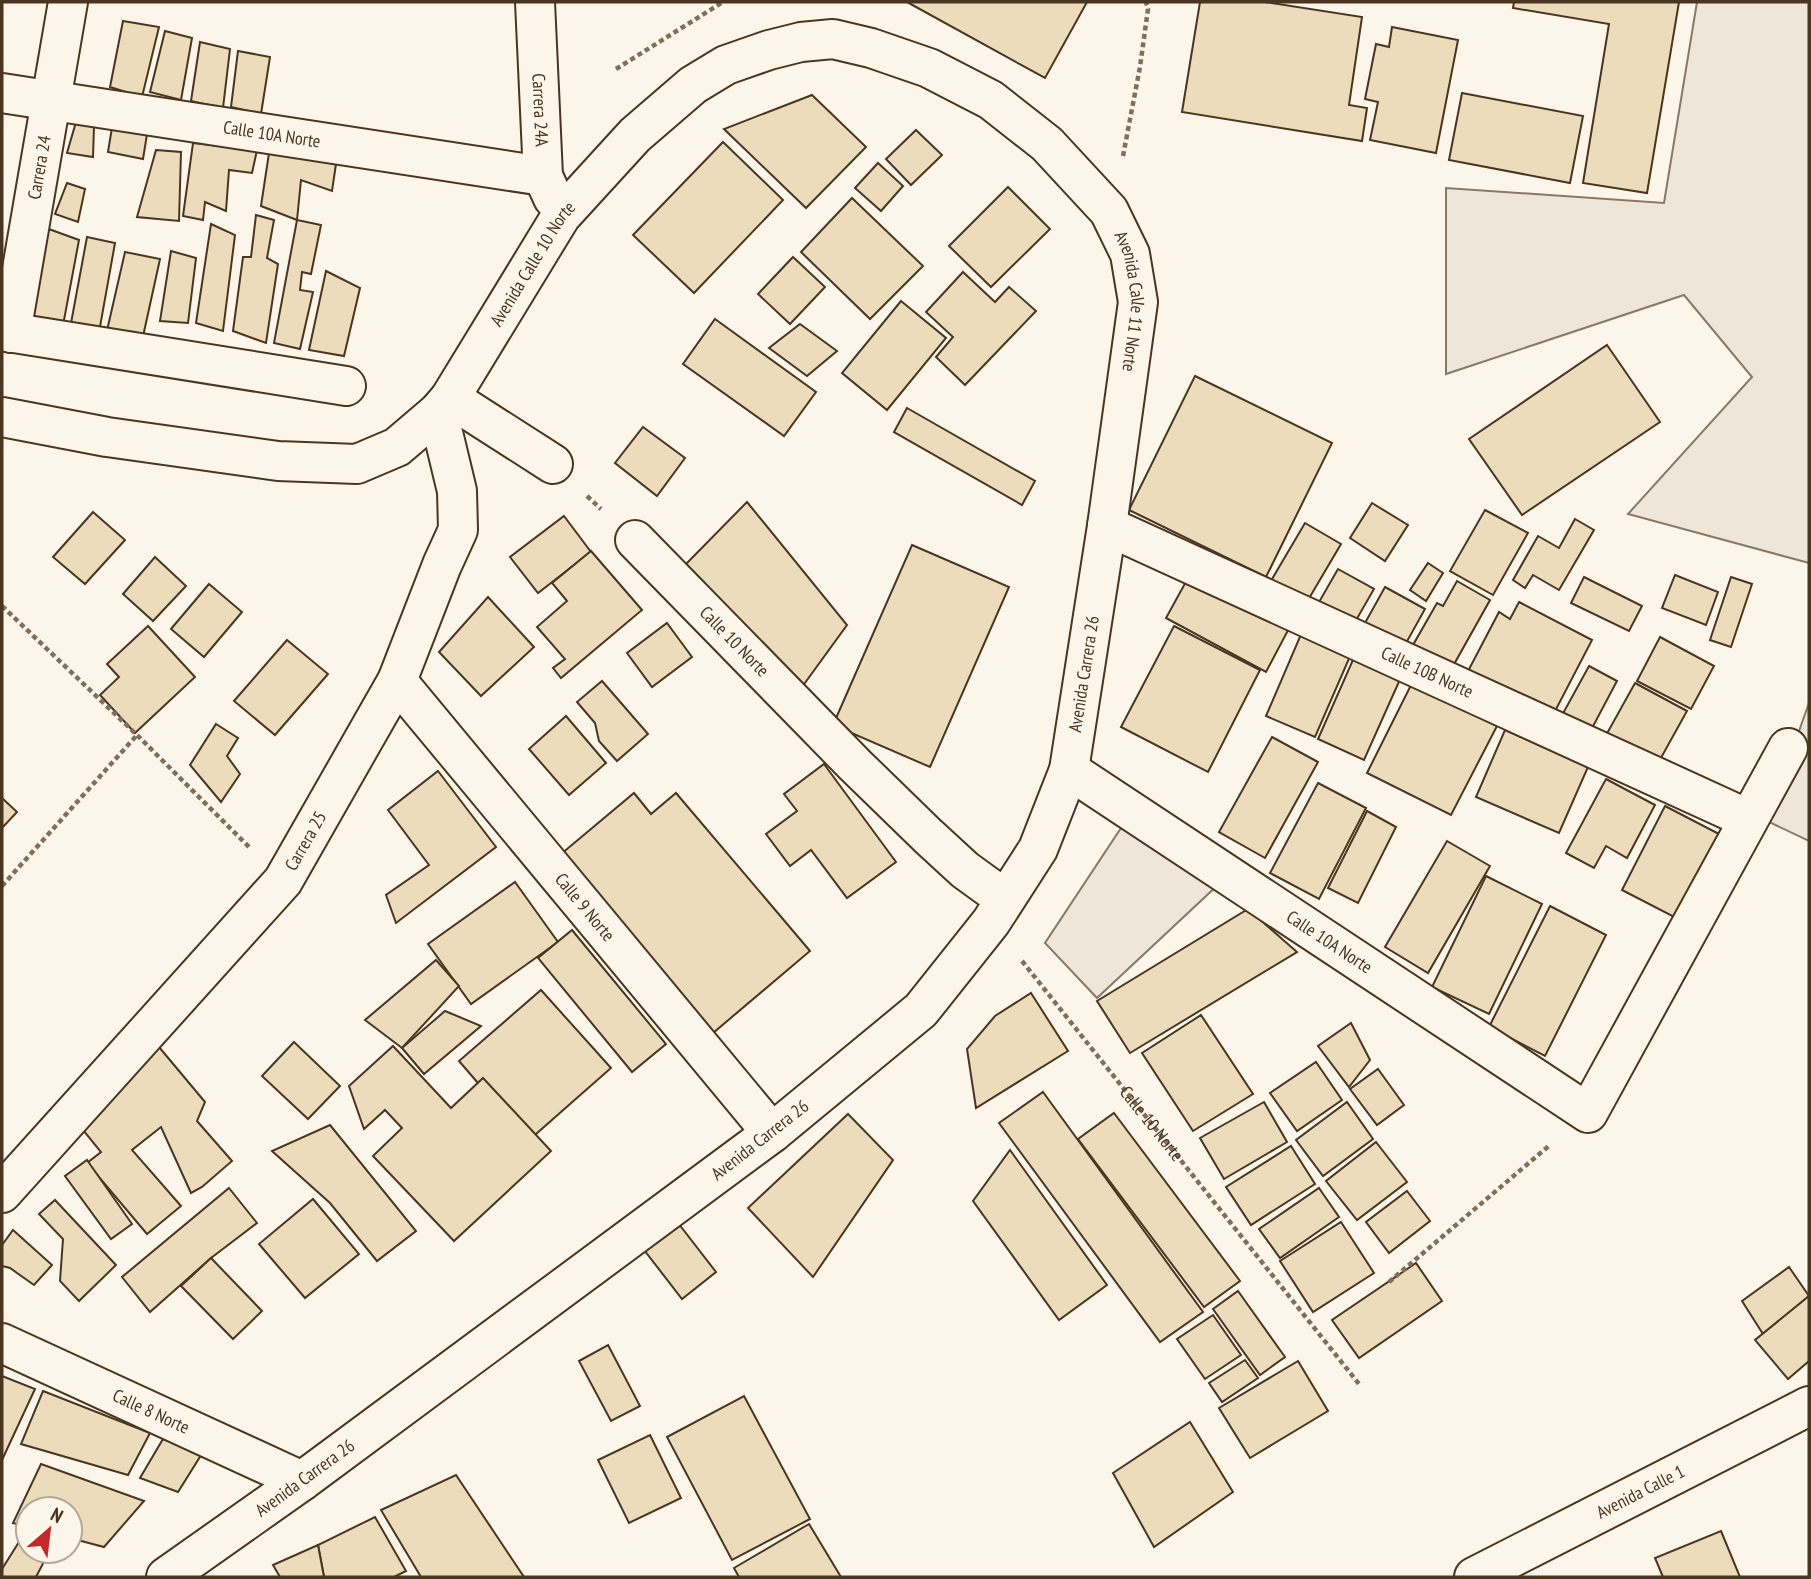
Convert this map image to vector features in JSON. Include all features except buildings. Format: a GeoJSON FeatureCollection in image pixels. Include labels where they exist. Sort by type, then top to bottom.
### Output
{"type":"FeatureCollection","features":[{"type":"Feature","properties":{"kind":"street","name":"Carrera 24"},"geometry":{"type":"LineString","coordinates":[[6,332],[68,2]]}},
{"type":"Feature","properties":{"kind":"street","name":"Carrera 24A"},"geometry":{"type":"LineString","coordinates":[[535,2],[543,176],[561,216]]}},
{"type":"Feature","properties":{"kind":"street","name":"Avenida Calle 10 Norte"},"geometry":{"type":"LineString","coordinates":[[2,417],[107,437],[278,461],[357,464],[397,447],[444,405],[561,216],[635,135],[693,85],[726,65],[768,50],[801,42],[833,40],[871,48],[929,68],[991,100],[1047,144]]}},
{"type":"Feature","properties":{"kind":"street","name":"Calle 10A Norte"},"geometry":{"type":"LineString","coordinates":[[2,93],[543,176]]}},
{"type":"Feature","properties":{"kind":"street","name":"Avenida Calle 11 Norte"},"geometry":{"type":"LineString","coordinates":[[1047,144],[1110,211],[1130,254],[1138,302],[1107,526]]}},
{"type":"Feature","properties":{"kind":"street"},"geometry":{"type":"LineString","coordinates":[[6,332],[346,386]]}},
{"type":"Feature","properties":{"kind":"street"},"geometry":{"type":"LineString","coordinates":[[444,405],[553,464]]}},
{"type":"Feature","properties":{"kind":"street","name":"Carrera 25"},"geometry":{"type":"LineString","coordinates":[[2,1194],[283,881],[397,681],[458,530],[457,491],[444,405]]}},
{"type":"Feature","properties":{"kind":"street","name":"Avenida Carrera 26"},"geometry":{"type":"LineString","coordinates":[[166,1577],[302,1481],[772,1133],[921,1010],[998,910],[1038,849],[1069,770],[1107,526]]}},
{"type":"Feature","properties":{"kind":"street","name":"Calle 10B Norte"},"geometry":{"type":"LineString","coordinates":[[1107,526],[1748,819]]}},
{"type":"Feature","properties":{"kind":"street","name":"Calle 10 Norte"},"geometry":{"type":"LineString","coordinates":[[635,540],[855,765],[965,870],[998,910]]}},
{"type":"Feature","properties":{"kind":"street","name":"Calle 9 Norte"},"geometry":{"type":"LineString","coordinates":[[397,681],[772,1133]]}},
{"type":"Feature","properties":{"kind":"street"},"geometry":{"type":"LineString","coordinates":[[1588,1113],[1788,748]]}},
{"type":"Feature","properties":{"kind":"street","name":"Calle 10A Norte"},"geometry":{"type":"LineString","coordinates":[[1069,770],[1588,1113]]}},
{"type":"Feature","properties":{"kind":"street","name":"Calle 8 Norte"},"geometry":{"type":"LineString","coordinates":[[2,1343],[302,1481]]}},
{"type":"Feature","properties":{"kind":"street","name":"Avenida Calle 1"},"geometry":{"type":"LineString","coordinates":[[1474,1577],[1809,1406]]}},
{"type":"Feature","properties":{"kind":"path"},"geometry":{"type":"LineString","coordinates":[[616,69],[723,2]]}},
{"type":"Feature","properties":{"kind":"path"},"geometry":{"type":"LineString","coordinates":[[1125,165],[1123,158],[1140,67],[1146,2]]}},
{"type":"Feature","properties":{"kind":"path"},"geometry":{"type":"LineString","coordinates":[[1112,152],[1123,158]]}},
{"type":"Feature","properties":{"kind":"path"},"geometry":{"type":"LineString","coordinates":[[553,464],[635,540]]}},
{"type":"Feature","properties":{"kind":"path"},"geometry":{"type":"LineString","coordinates":[[2,606],[137,735],[283,881]]}},
{"type":"Feature","properties":{"kind":"path"},"geometry":{"type":"LineString","coordinates":[[2,886],[137,735]]}},
{"type":"Feature","properties":{"kind":"path","name":"Calle 10 Norte"},"geometry":{"type":"LineString","coordinates":[[998,910],[1311,1325],[1359,1384]]}},
{"type":"Feature","properties":{"kind":"path"},"geometry":{"type":"LineString","coordinates":[[1389,1282],[1588,1113]]}},
{"type":"Feature","properties":{"kind":"shaded area"},"geometry":{"type":"Polygon","coordinates":[[[1697,2],[1809,2],[1809,563],[1628,514],[1752,377],[1684,295],[1446,374],[1446,188],[1664,203],[1697,2]]]}},
{"type":"Feature","properties":{"kind":"shaded area"},"geometry":{"type":"Polygon","coordinates":[[[1809,703],[1809,841],[1767,821],[1809,703]]]}},
{"type":"Feature","properties":{"kind":"shaded area"},"geometry":{"type":"Polygon","coordinates":[[[1129,816],[1221,882],[1097,998],[1045,943],[1129,816]]]}}]}
